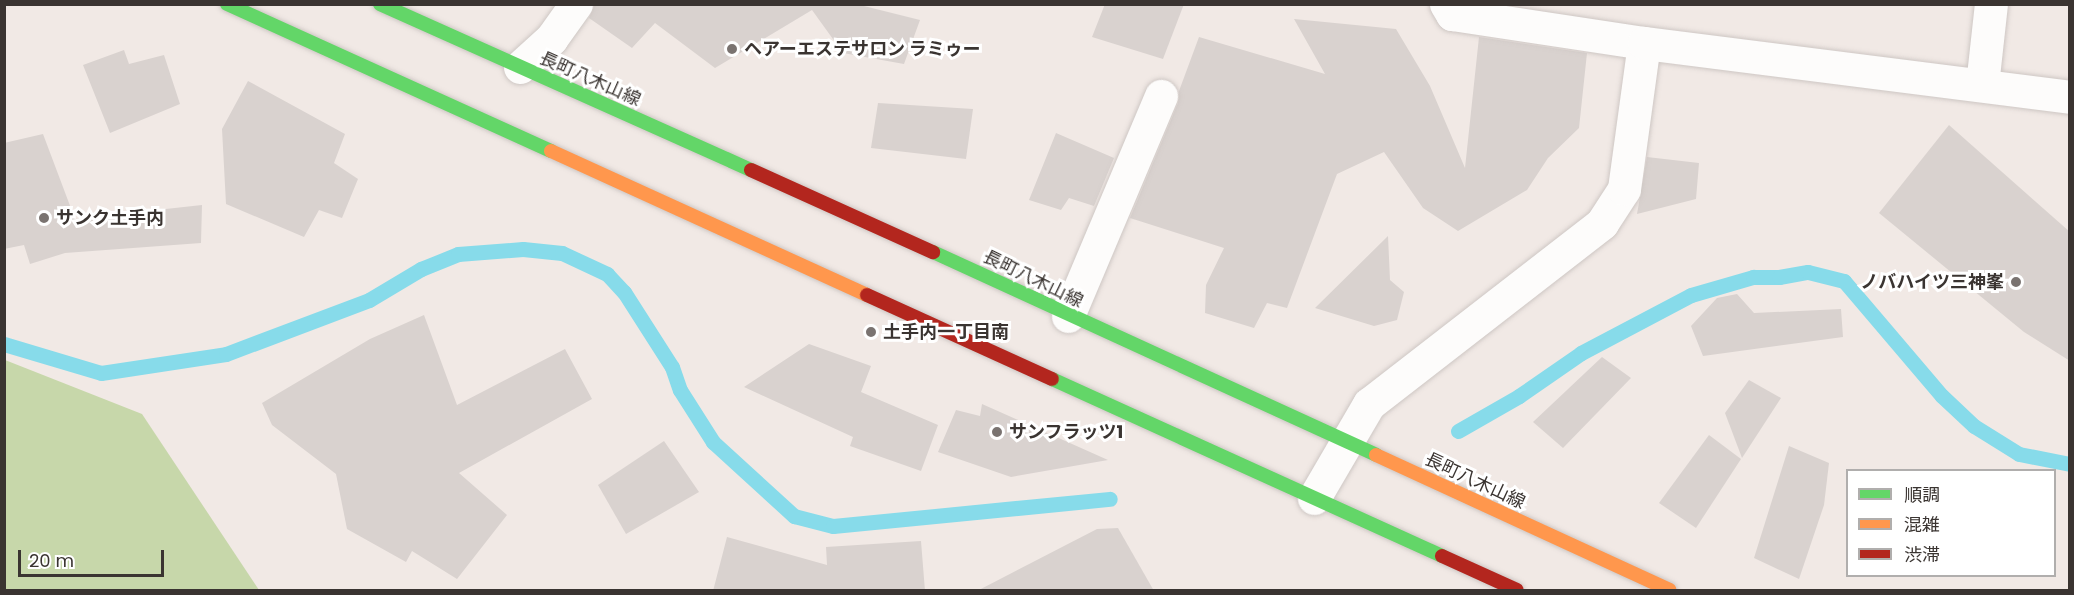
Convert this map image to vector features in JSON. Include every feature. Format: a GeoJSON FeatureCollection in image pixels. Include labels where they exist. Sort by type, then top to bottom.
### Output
{"type":"FeatureCollection","features":[{"type":"Feature","properties":{"kind":"street"},"geometry":{"type":"LineString","coordinates":[[227,4],[1517,591]]}},
{"type":"Feature","properties":{"kind":"street","name":"長町八木山線"},"geometry":{"type":"LineString","coordinates":[[380,4],[1345,441],[1669,591]]}},
{"type":"Feature","properties":{"kind":"street"},"geometry":{"type":"LineString","coordinates":[[520,67],[551,39],[576,4]]}},
{"type":"Feature","properties":{"kind":"street"},"geometry":{"type":"LineString","coordinates":[[1446,4],[1452,14],[1644,43],[2070,97]]}},
{"type":"Feature","properties":{"kind":"street"},"geometry":{"type":"LineString","coordinates":[[1982,85],[1991,4]]}},
{"type":"Feature","properties":{"kind":"street"},"geometry":{"type":"LineString","coordinates":[[1314,498],[1345,441],[1370,404],[1602,223],[1624,189],[1644,43]]}},
{"type":"Feature","properties":{"kind":"street"},"geometry":{"type":"LineString","coordinates":[[1068,316],[1161,96]]}},
{"type":"Feature","properties":{"kind":"green space"},"geometry":{"type":"Polygon","coordinates":[[[5,360],[142,414],[259,590],[5,590],[5,360]]]}},
{"type":"Feature","properties":{"kind":"building"},"geometry":{"type":"Polygon","coordinates":[[[595,4],[856,4],[920,20],[904,64],[843,53],[812,10],[715,68],[655,23],[632,48],[589,18],[595,4]]]}},
{"type":"Feature","properties":{"kind":"building"},"geometry":{"type":"Polygon","coordinates":[[[1105,4],[1184,4],[1163,59],[1092,37],[1105,4]]]}},
{"type":"Feature","properties":{"kind":"building"},"geometry":{"type":"Polygon","coordinates":[[[1294,19],[1396,29],[1430,86],[1465,168],[1479,37],[1587,53],[1579,128],[1548,158],[1527,190],[1458,231],[1423,208],[1384,152],[1337,174],[1287,308],[1267,303],[1254,328],[1205,313],[1206,285],[1224,248],[1130,218],[1178,103],[1179,91],[1199,37],[1325,74],[1294,19]]]}},
{"type":"Feature","properties":{"kind":"building"},"geometry":{"type":"Polygon","coordinates":[[[124,50],[129,64],[164,55],[180,104],[110,133],[83,65],[124,50]]]}},
{"type":"Feature","properties":{"kind":"building"},"geometry":{"type":"Polygon","coordinates":[[[248,81],[345,134],[334,163],[358,179],[342,218],[319,210],[304,237],[226,204],[222,129],[248,81]]]}},
{"type":"Feature","properties":{"kind":"building"},"geometry":{"type":"Polygon","coordinates":[[[878,103],[973,109],[966,159],[871,148],[878,103]]]}},
{"type":"Feature","properties":{"kind":"building","name":"ノバハイツ三神峯"},"geometry":{"type":"Polygon","coordinates":[[[1949,125],[2070,232],[2070,361],[2024,332],[1879,213],[1949,125]]]}},
{"type":"Feature","properties":{"kind":"building"},"geometry":{"type":"Polygon","coordinates":[[[1056,133],[1114,158],[1094,206],[1069,198],[1061,210],[1029,200],[1056,133]]]}},
{"type":"Feature","properties":{"kind":"building"},"geometry":{"type":"Polygon","coordinates":[[[43,134],[75,219],[202,205],[201,243],[65,253],[30,264],[24,245],[4,249],[4,143],[43,134]]]}},
{"type":"Feature","properties":{"kind":"building"},"geometry":{"type":"Polygon","coordinates":[[[1647,157],[1699,163],[1696,199],[1637,214],[1647,157]]]}},
{"type":"Feature","properties":{"kind":"building"},"geometry":{"type":"Polygon","coordinates":[[[1388,236],[1390,280],[1404,292],[1397,320],[1374,326],[1315,308],[1388,236]]]}},
{"type":"Feature","properties":{"kind":"building"},"geometry":{"type":"Polygon","coordinates":[[[1737,294],[1754,313],[1841,309],[1843,337],[1703,356],[1691,326],[1717,298],[1737,294]]]}},
{"type":"Feature","properties":{"kind":"building"},"geometry":{"type":"Polygon","coordinates":[[[424,315],[457,405],[565,349],[592,399],[459,473],[507,515],[457,579],[412,551],[406,562],[347,529],[336,474],[272,425],[262,403],[370,339],[424,315]]]}},
{"type":"Feature","properties":{"kind":"building"},"geometry":{"type":"Polygon","coordinates":[[[809,344],[871,366],[861,392],[938,425],[921,471],[850,446],[853,437],[744,387],[809,344]]]}},
{"type":"Feature","properties":{"kind":"building"},"geometry":{"type":"Polygon","coordinates":[[[1602,357],[1631,378],[1563,448],[1533,422],[1602,357]]]}},
{"type":"Feature","properties":{"kind":"building"},"geometry":{"type":"Polygon","coordinates":[[[1749,380],[1781,398],[1742,458],[1725,413],[1749,380]]]}},
{"type":"Feature","properties":{"kind":"building","name":"サンフラッツ1"},"geometry":{"type":"Polygon","coordinates":[[[982,404],[1108,460],[1011,477],[938,452],[956,410],[980,416],[982,404]]]}},
{"type":"Feature","properties":{"kind":"building"},"geometry":{"type":"Polygon","coordinates":[[[1709,435],[1741,459],[1696,528],[1659,503],[1709,435]]]}},
{"type":"Feature","properties":{"kind":"building"},"geometry":{"type":"Polygon","coordinates":[[[664,441],[699,492],[626,534],[598,485],[664,441]]]}},
{"type":"Feature","properties":{"kind":"building"},"geometry":{"type":"Polygon","coordinates":[[[1789,446],[1829,463],[1824,505],[1799,579],[1754,558],[1789,446]]]}},
{"type":"Feature","properties":{"kind":"building"},"geometry":{"type":"Polygon","coordinates":[[[1118,528],[1154,591],[977,591],[1097,529],[1118,528]]]}},
{"type":"Feature","properties":{"kind":"building"},"geometry":{"type":"Polygon","coordinates":[[[727,537],[827,565],[826,547],[921,541],[925,591],[713,591],[727,537]]]}},
{"type":"Feature","properties":{"kind":"waterway"},"geometry":{"type":"LineString","coordinates":[[4,344],[101,373],[226,354],[369,300],[421,269],[458,254],[523,249],[562,253],[607,274],[624,292],[672,367],[680,390],[713,442],[794,516],[833,526],[1110,499]]}},
{"type":"Feature","properties":{"kind":"waterway"},"geometry":{"type":"LineString","coordinates":[[1458,431],[1519,396],[1581,353],[1691,295],[1753,277],[1779,277],[1808,272],[1844,281],[1942,396],[1974,426],[2019,454],[2070,464]]}},
{"type":"Feature","properties":{"kind":"traffic: fast"},"geometry":{"type":"LineString","coordinates":[[227,4],[551,151]]}},
{"type":"Feature","properties":{"kind":"traffic: fast"},"geometry":{"type":"LineString","coordinates":[[380,4],[751,170]]}},
{"type":"Feature","properties":{"kind":"traffic: fast"},"geometry":{"type":"LineString","coordinates":[[933,252],[1376,455]]}},
{"type":"Feature","properties":{"kind":"traffic: fast"},"geometry":{"type":"LineString","coordinates":[[1052,379],[1442,556]]}},
{"type":"Feature","properties":{"kind":"traffic: slow"},"geometry":{"type":"LineString","coordinates":[[551,151],[867,295]]}},
{"type":"Feature","properties":{"kind":"traffic: slow"},"geometry":{"type":"LineString","coordinates":[[1376,455],[1669,590]]}},
{"type":"Feature","properties":{"kind":"traffic: jam"},"geometry":{"type":"LineString","coordinates":[[751,170],[933,252]]}},
{"type":"Feature","properties":{"kind":"traffic: jam"},"geometry":{"type":"LineString","coordinates":[[867,295],[1052,379]]}},
{"type":"Feature","properties":{"kind":"traffic: jam"},"geometry":{"type":"LineString","coordinates":[[1442,556],[1517,590]]}},
{"type":"Feature","properties":{"kind":"place","name":"ヘアーエステサロン ラミゥー"},"geometry":{"type":"Point","coordinates":[732,49]}},
{"type":"Feature","properties":{"kind":"place","name":"サンク土手内"},"geometry":{"type":"Point","coordinates":[44,218]}},
{"type":"Feature","properties":{"kind":"place","name":"ノバハイツ三神峯"},"geometry":{"type":"Point","coordinates":[2016,282]}},
{"type":"Feature","properties":{"kind":"place","name":"土手内一丁目南"},"geometry":{"type":"Point","coordinates":[871,332]}},
{"type":"Feature","properties":{"kind":"place","name":"サンフラッツ1"},"geometry":{"type":"Point","coordinates":[997,432]}}]}
